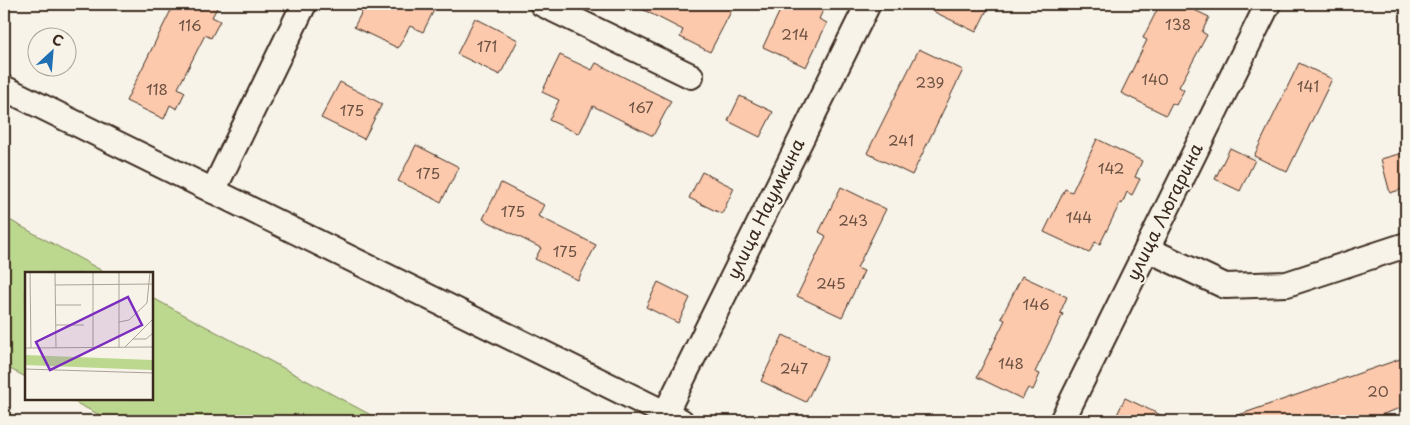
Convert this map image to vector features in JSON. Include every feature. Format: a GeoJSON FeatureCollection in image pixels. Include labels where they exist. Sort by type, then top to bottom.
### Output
{"type":"FeatureCollection","features":[{"type":"Feature","properties":{"kind":"street"},"geometry":{"type":"LineString","coordinates":[[213,191],[304,4]]}},
{"type":"Feature","properties":{"kind":"street"},"geometry":{"type":"LineString","coordinates":[[542,4],[691,76]]}},
{"type":"Feature","properties":{"kind":"street","name":"улица Наумкина"},"geometry":{"type":"LineString","coordinates":[[673,417],[868,4]]}},
{"type":"Feature","properties":{"kind":"street","name":"улица Люгарина"},"geometry":{"type":"LineString","coordinates":[[1062,421],[1268,4]]}},
{"type":"Feature","properties":{"kind":"street"},"geometry":{"type":"LineString","coordinates":[[4,88],[673,417]]}},
{"type":"Feature","properties":{"kind":"street"},"geometry":{"type":"LineString","coordinates":[[1147,249],[1225,286],[1287,284],[1406,245]]}},
{"type":"Feature","properties":{"kind":"green space"},"geometry":{"type":"Polygon","coordinates":[[[4,217],[104,272],[25,272],[25,376],[4,366],[4,217]]]}},
{"type":"Feature","properties":{"kind":"green space"},"geometry":{"type":"Polygon","coordinates":[[[152,298],[382,421],[112,421],[70,400],[152,400],[152,298]]]}},
{"type":"Feature","properties":{"kind":"building"},"geometry":{"type":"Polygon","coordinates":[[[174,4],[219,4],[212,17],[220,21],[211,38],[205,35],[178,88],[185,92],[177,109],[170,105],[164,119],[126,101],[174,4]]]}},
{"type":"Feature","properties":{"kind":"building"},"geometry":{"type":"Polygon","coordinates":[[[366,4],[437,4],[423,32],[410,26],[398,48],[354,27],[366,4]]]}},
{"type":"Feature","properties":{"kind":"building"},"geometry":{"type":"Polygon","coordinates":[[[632,4],[735,4],[710,52],[680,37],[683,30],[632,4]]]}},
{"type":"Feature","properties":{"kind":"building"},"geometry":{"type":"Polygon","coordinates":[[[783,4],[826,4],[819,19],[827,23],[806,67],[763,47],[783,4]]]}},
{"type":"Feature","properties":{"kind":"building"},"geometry":{"type":"Polygon","coordinates":[[[918,4],[990,4],[976,32],[918,4]]]}},
{"type":"Feature","properties":{"kind":"building"},"geometry":{"type":"Polygon","coordinates":[[[1160,4],[1182,4],[1209,17],[1202,32],[1207,35],[1179,87],[1184,90],[1176,105],[1172,103],[1166,115],[1121,93],[1147,40],[1143,38],[1160,4]]]}},
{"type":"Feature","properties":{"kind":"building"},"geometry":{"type":"Polygon","coordinates":[[[475,18],[518,40],[500,75],[457,54],[475,18]]]}},
{"type":"Feature","properties":{"kind":"building"},"geometry":{"type":"Polygon","coordinates":[[[919,49],[963,70],[912,175],[867,153],[919,49]]]}},
{"type":"Feature","properties":{"kind":"building"},"geometry":{"type":"Polygon","coordinates":[[[560,55],[592,70],[596,63],[671,101],[653,136],[593,106],[579,134],[549,120],[559,100],[542,92],[560,55]]]}},
{"type":"Feature","properties":{"kind":"building"},"geometry":{"type":"Polygon","coordinates":[[[1299,63],[1332,79],[1287,172],[1254,156],[1299,63]]]}},
{"type":"Feature","properties":{"kind":"building"},"geometry":{"type":"Polygon","coordinates":[[[340,82],[382,104],[364,139],[321,118],[340,82]]]}},
{"type":"Feature","properties":{"kind":"building"},"geometry":{"type":"Polygon","coordinates":[[[740,96],[773,112],[760,137],[728,121],[740,96]]]}},
{"type":"Feature","properties":{"kind":"building"},"geometry":{"type":"Polygon","coordinates":[[[1097,139],[1142,161],[1135,177],[1140,179],[1132,195],[1127,192],[1100,244],[1095,242],[1089,253],[1044,232],[1065,189],[1072,192],[1097,139]]]}},
{"type":"Feature","properties":{"kind":"building"},"geometry":{"type":"Polygon","coordinates":[[[416,145],[459,167],[441,202],[398,181],[416,145]]]}},
{"type":"Feature","properties":{"kind":"building"},"geometry":{"type":"Polygon","coordinates":[[[1230,148],[1255,160],[1240,191],[1215,179],[1230,148]]]}},
{"type":"Feature","properties":{"kind":"building"},"geometry":{"type":"Polygon","coordinates":[[[1406,152],[1406,188],[1390,193],[1381,159],[1406,152]]]}},
{"type":"Feature","properties":{"kind":"building"},"geometry":{"type":"Polygon","coordinates":[[[702,172],[734,188],[722,214],[689,198],[702,172]]]}},
{"type":"Feature","properties":{"kind":"building"},"geometry":{"type":"Polygon","coordinates":[[[501,183],[544,205],[538,216],[596,245],[578,280],[535,259],[541,248],[483,219],[501,183]]]}},
{"type":"Feature","properties":{"kind":"building"},"geometry":{"type":"Polygon","coordinates":[[[841,187],[886,209],[857,268],[864,271],[842,317],[797,296],[826,236],[819,232],[841,187]]]}},
{"type":"Feature","properties":{"kind":"building"},"geometry":{"type":"Polygon","coordinates":[[[1022,276],[1067,297],[1060,313],[1063,314],[1035,372],[1040,374],[1033,390],[1028,388],[1022,399],[977,377],[1005,320],[1001,318],[1022,276]]]}},
{"type":"Feature","properties":{"kind":"building"},"geometry":{"type":"Polygon","coordinates":[[[658,282],[690,298],[678,323],[646,307],[658,282]]]}},
{"type":"Feature","properties":{"kind":"building"},"geometry":{"type":"Polygon","coordinates":[[[783,335],[828,357],[806,402],[761,381],[783,335]]]}},
{"type":"Feature","properties":{"kind":"building"},"geometry":{"type":"Polygon","coordinates":[[[1406,357],[1406,406],[1364,421],[1231,421],[1230,418],[1406,357]]]}},
{"type":"Feature","properties":{"kind":"building"},"geometry":{"type":"Polygon","coordinates":[[[1125,398],[1173,421],[1114,421],[1125,398]]]}}]}
